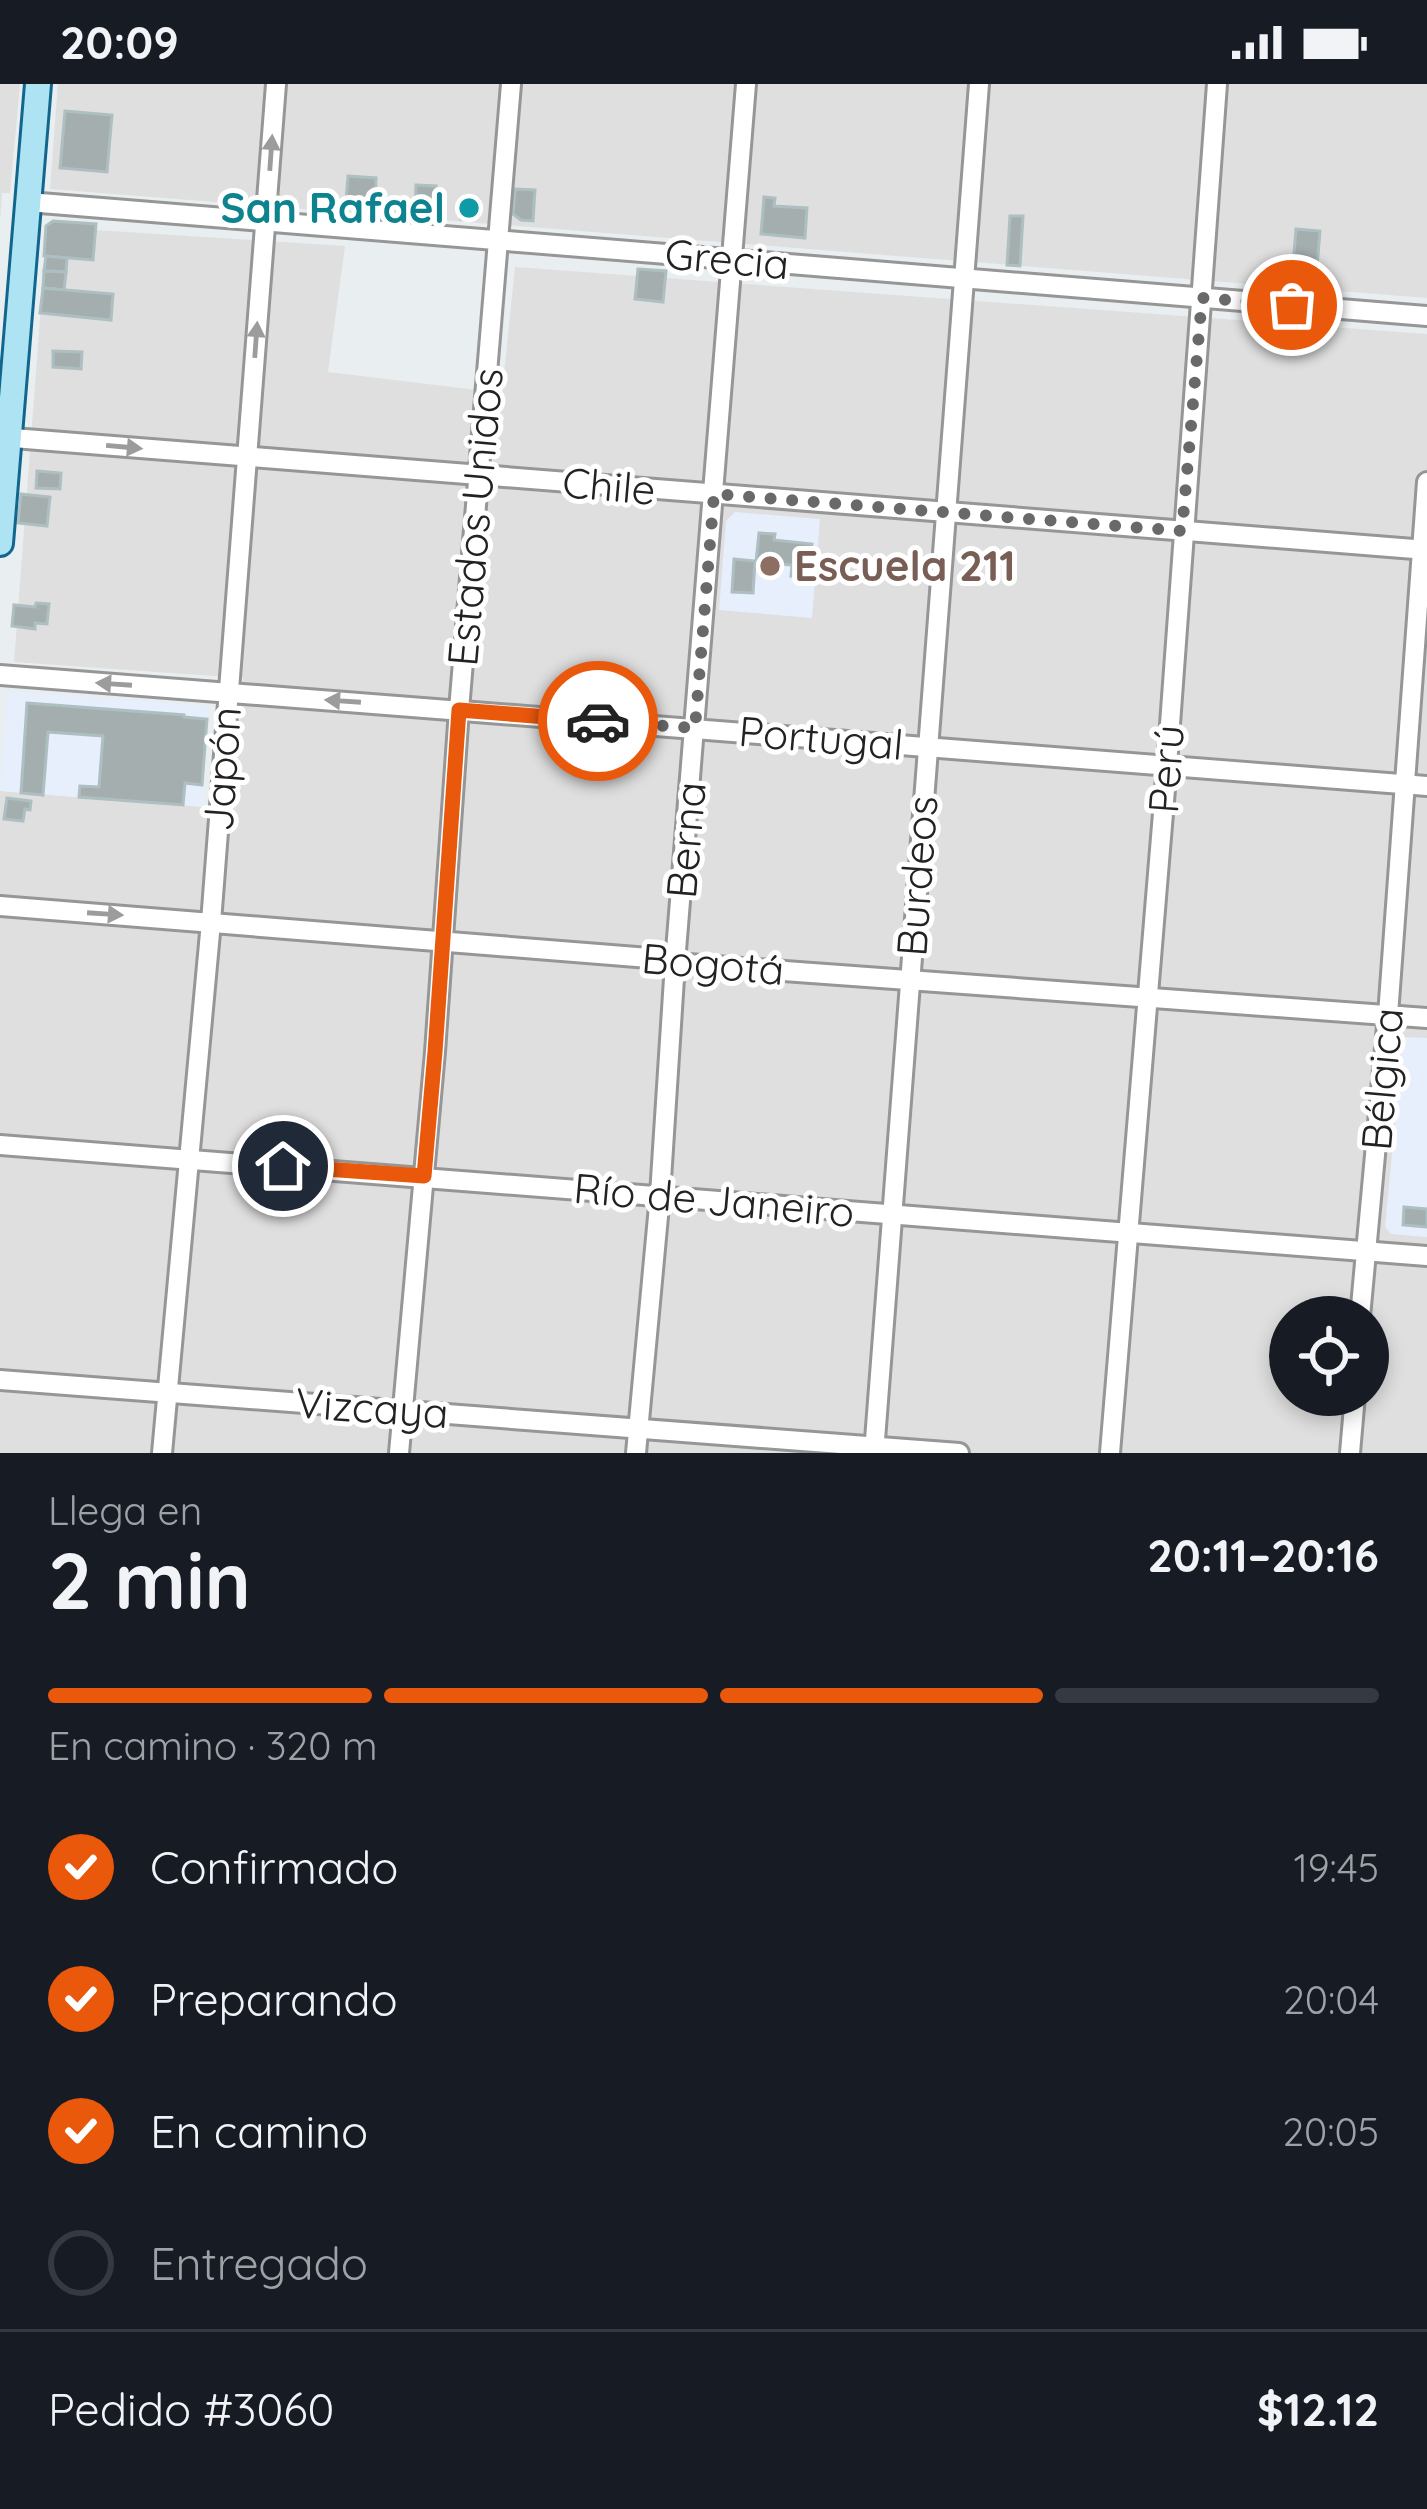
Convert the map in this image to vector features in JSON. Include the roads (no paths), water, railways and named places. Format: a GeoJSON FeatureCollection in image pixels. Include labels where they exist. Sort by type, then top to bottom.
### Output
{"type":"FeatureCollection","features":[{"type":"Feature","properties":{"kind":"main road"},"geometry":{"type":"LineString","coordinates":[[0,543],[4,437],[38,84]]}},
{"type":"Feature","properties":{"kind":"street","name":"Japón"},"geometry":{"type":"LineString","coordinates":[[162,1453],[211,922],[276,84]]}},
{"type":"Feature","properties":{"kind":"street","name":"Estados Unidos"},"geometry":{"type":"LineString","coordinates":[[399,1453],[511,84]]}},
{"type":"Feature","properties":{"kind":"street","name":"Berna"},"geometry":{"type":"LineString","coordinates":[[636,1453],[746,84]]}},
{"type":"Feature","properties":{"kind":"street","name":"Burdeos"},"geometry":{"type":"LineString","coordinates":[[874,1450],[979,84]]}},
{"type":"Feature","properties":{"kind":"street","name":"Perú"},"geometry":{"type":"LineString","coordinates":[[1110,1453],[1217,84]]}},
{"type":"Feature","properties":{"kind":"street","name":"Grecia"},"geometry":{"type":"LineString","coordinates":[[28,202],[1427,316]]}},
{"type":"Feature","properties":{"kind":"street","name":"Chile"},"geometry":{"type":"LineString","coordinates":[[4,437],[1425,549]]}},
{"type":"Feature","properties":{"kind":"street","name":"Bélgica"},"geometry":{"type":"LineString","coordinates":[[1362,1296],[1388,1015],[1427,482]]}},
{"type":"Feature","properties":{"kind":"street","name":"Portugal"},"geometry":{"type":"LineString","coordinates":[[0,675],[1427,785]]}},
{"type":"Feature","properties":{"kind":"street","name":"Bogotá"},"geometry":{"type":"LineString","coordinates":[[0,906],[676,963],[1427,1018]]}},
{"type":"Feature","properties":{"kind":"street","name":"Río de Janeiro"},"geometry":{"type":"LineString","coordinates":[[0,1145],[1427,1256]]}},
{"type":"Feature","properties":{"kind":"street","name":"Vizcaya"},"geometry":{"type":"LineString","coordinates":[[0,1380],[959,1453]]}},
{"type":"Feature","properties":{"kind":"street"},"geometry":{"type":"LineString","coordinates":[[1350,1453],[1353,1416]]}},
{"type":"Feature","properties":{"kind":"place","name":"San Rafael"},"geometry":{"type":"Point","coordinates":[469,208]}},
{"type":"Feature","properties":{"kind":"place","name":"Escuela 211"},"geometry":{"type":"Point","coordinates":[770,566]}}]}
